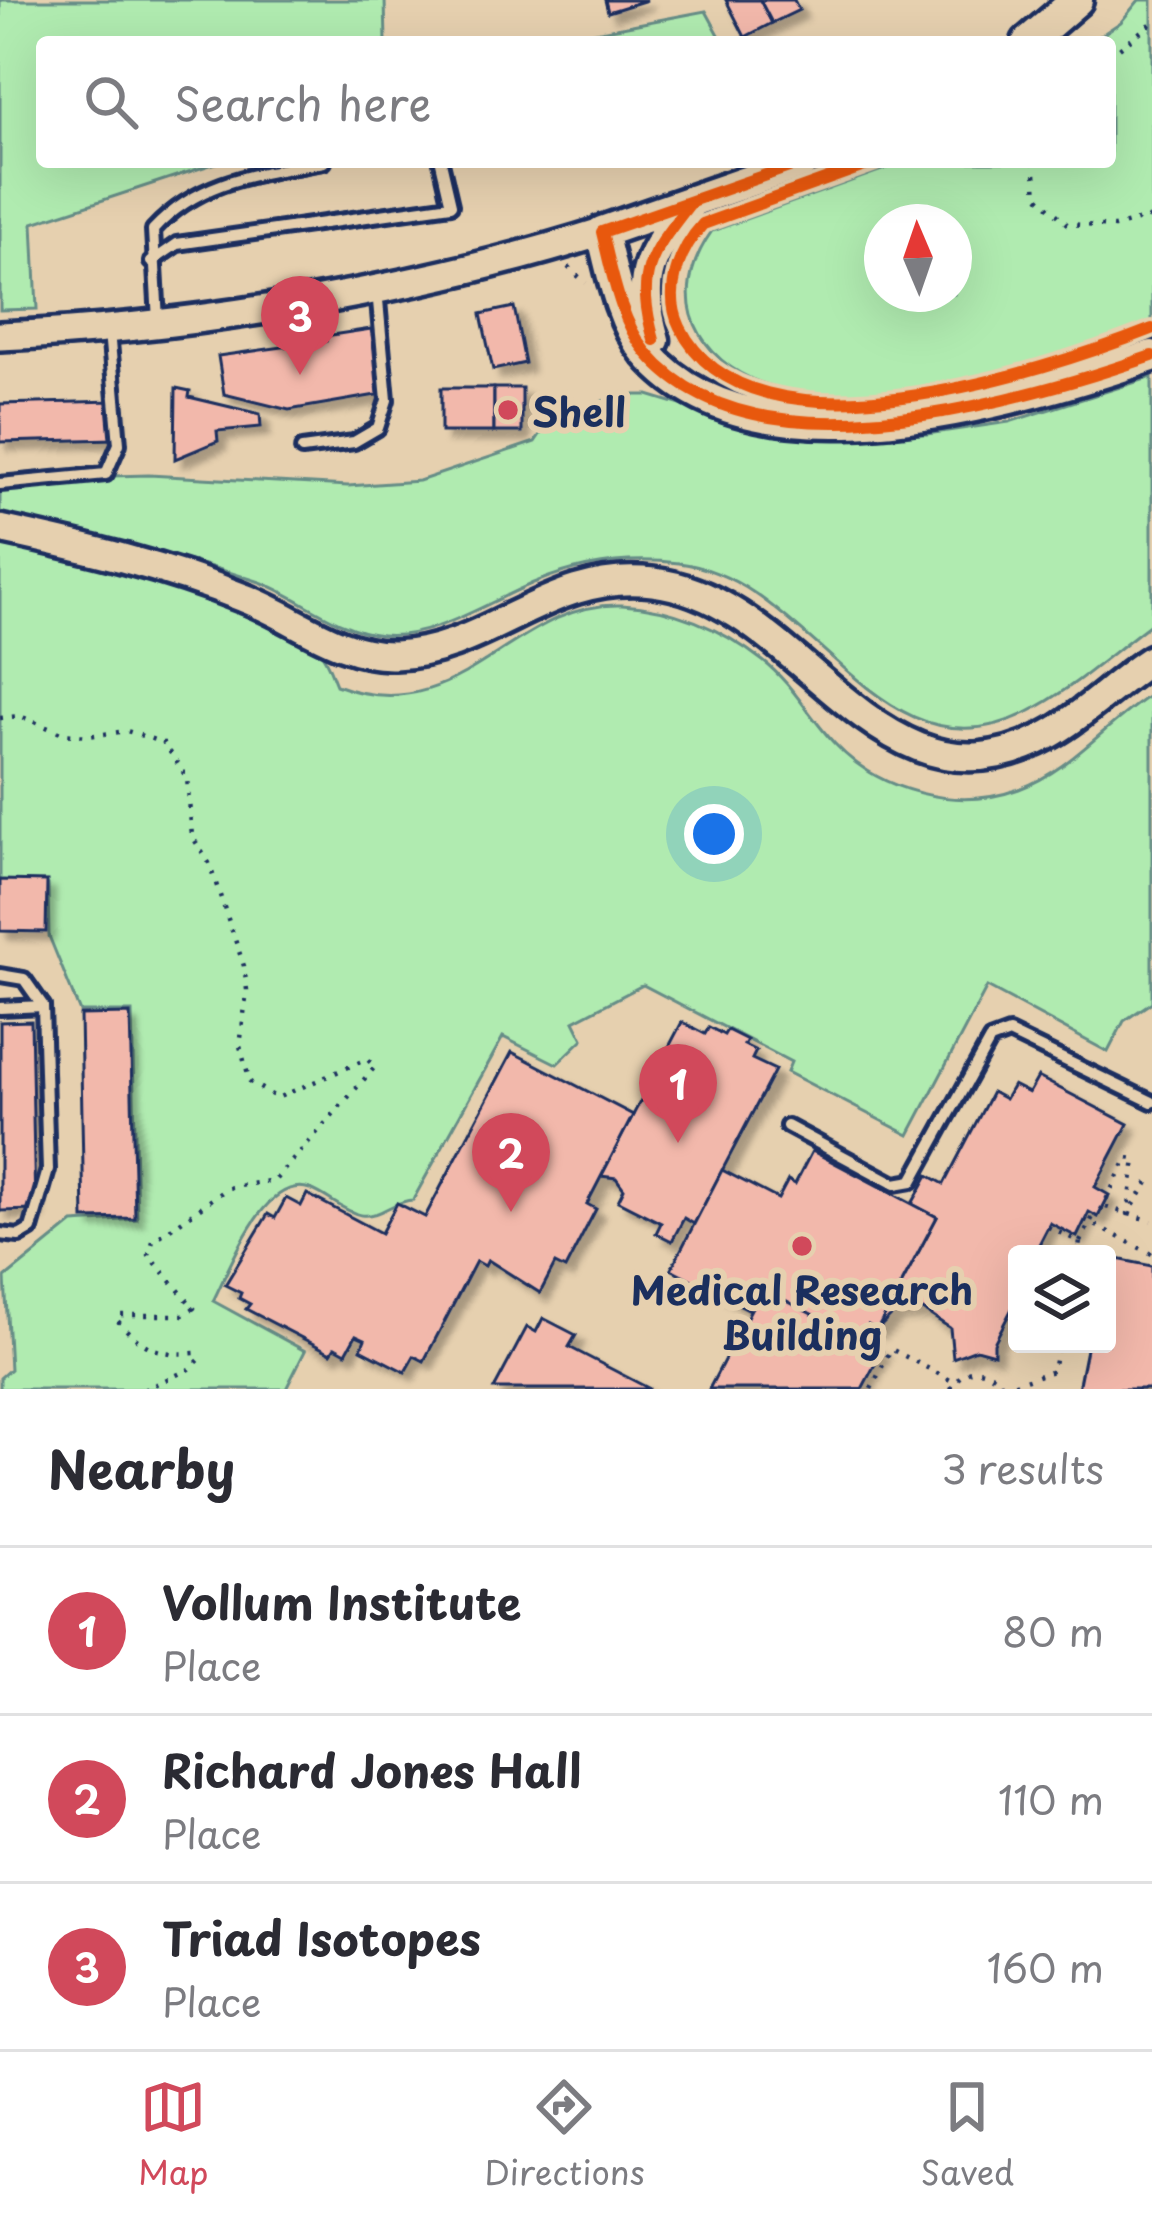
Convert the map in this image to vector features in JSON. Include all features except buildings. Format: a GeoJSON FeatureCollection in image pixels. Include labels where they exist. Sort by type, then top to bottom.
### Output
{"type":"FeatureCollection","features":[{"type":"Feature","properties":{"kind":"main road"},"geometry":{"type":"LineString","coordinates":[[1035,36],[1077,0]]}},
{"type":"Feature","properties":{"kind":"main road"},"geometry":{"type":"LineString","coordinates":[[808,173],[691,202],[602,232],[631,327],[662,369],[698,393],[748,409],[804,419],[883,422],[981,408],[1152,356]]}},
{"type":"Feature","properties":{"kind":"main road"},"geometry":{"type":"LineString","coordinates":[[662,369],[644,304],[645,268],[691,202]]}},
{"type":"Feature","properties":{"kind":"street"},"geometry":{"type":"LineString","coordinates":[[0,336],[109,328],[376,286],[490,264],[602,232]]}},
{"type":"Feature","properties":{"kind":"street"},"geometry":{"type":"LineString","coordinates":[[0,529],[93,549],[213,586],[332,642],[376,654],[445,645],[561,590],[598,582],[686,587],[736,609],[785,644],[838,699],[883,731],[940,753],[983,754],[1050,734],[1152,658]]}},
{"type":"Feature","properties":{"kind":"lane"},"geometry":{"type":"LineString","coordinates":[[158,321],[151,262],[153,230],[182,202],[229,179],[290,168]]}},
{"type":"Feature","properties":{"kind":"lane"},"geometry":{"type":"LineString","coordinates":[[151,262],[177,244],[452,205],[443,168]]}},
{"type":"Feature","properties":{"kind":"lane"},"geometry":{"type":"LineString","coordinates":[[302,449],[355,442],[377,428],[387,400],[376,286]]}},
{"type":"Feature","properties":{"kind":"lane"},"geometry":{"type":"LineString","coordinates":[[0,484],[106,474],[119,444],[109,328]]}},
{"type":"Feature","properties":{"kind":"lane"},"geometry":{"type":"LineString","coordinates":[[0,975],[24,979],[43,1006],[48,1170],[31,1228],[19,1236],[0,1234]]}},
{"type":"Feature","properties":{"kind":"lane"},"geometry":{"type":"LineString","coordinates":[[0,1007],[43,1006]]}},
{"type":"Feature","properties":{"kind":"lane"},"geometry":{"type":"LineString","coordinates":[[787,1126],[896,1184],[912,1181],[991,1040],[1009,1033],[1152,1102]]}},
{"type":"Feature","properties":{"kind":"path"},"geometry":{"type":"LineString","coordinates":[[1116,50],[1152,23]]}},
{"type":"Feature","properties":{"kind":"path"},"geometry":{"type":"LineString","coordinates":[[808,173],[838,168]]}},
{"type":"Feature","properties":{"kind":"path"},"geometry":{"type":"LineString","coordinates":[[1035,168],[1042,203],[1067,224],[1114,226],[1152,217]]}},
{"type":"Feature","properties":{"kind":"path"},"geometry":{"type":"LineString","coordinates":[[678,324],[702,361],[714,370]]}},
{"type":"Feature","properties":{"kind":"path"},"geometry":{"type":"LineString","coordinates":[[0,718],[20,716],[63,734],[127,731],[164,743],[187,778],[192,836],[209,863],[244,966],[247,990],[240,1046],[250,1082],[259,1092],[277,1098],[367,1059],[375,1067],[275,1180],[228,1188],[153,1241],[149,1255],[192,1299],[194,1308],[183,1315],[119,1315],[117,1320],[140,1346],[170,1355],[195,1353],[199,1360],[146,1389]]}},
{"type":"Feature","properties":{"kind":"path"},"geometry":{"type":"LineString","coordinates":[[1128,1214],[1135,1159],[1127,1158],[1103,1209],[1151,1219]]}},
{"type":"Feature","properties":{"kind":"path"},"geometry":{"type":"LineString","coordinates":[[1128,1214],[1152,1176]]}},
{"type":"Feature","properties":{"kind":"path"},"geometry":{"type":"LineString","coordinates":[[1048,1228],[1080,1243],[1094,1215]]}},
{"type":"Feature","properties":{"kind":"path"},"geometry":{"type":"LineString","coordinates":[[1085,1220],[1152,1254]]}},
{"type":"Feature","properties":{"kind":"path"},"geometry":{"type":"LineString","coordinates":[[871,1389],[891,1348],[953,1386],[978,1369],[992,1373],[1003,1388],[1053,1370],[1056,1353]]}},
{"type":"Feature","properties":{"kind":"green space"},"geometry":{"type":"Polygon","coordinates":[[[0,0],[385,0],[386,36],[36,36],[36,168],[201,168],[33,223],[37,309],[0,310],[0,0]]]}},
{"type":"Feature","properties":{"kind":"green space"},"geometry":{"type":"Polygon","coordinates":[[[1139,0],[1152,0],[1152,324],[983,375],[914,389],[847,395],[787,390],[736,371],[700,334],[690,308],[690,281],[712,231],[887,168],[1116,168],[1116,36],[1100,36],[1121,22],[1139,0]]]}},
{"type":"Feature","properties":{"kind":"green space"},"geometry":{"type":"Polygon","coordinates":[[[706,11],[720,36],[554,36],[706,11]]]}},
{"type":"Feature","properties":{"kind":"green space"},"geometry":{"type":"Polygon","coordinates":[[[1152,377],[1152,623],[1043,704],[974,728],[929,723],[887,702],[769,603],[726,577],[679,563],[624,561],[571,570],[441,625],[382,635],[349,627],[273,587],[225,571],[0,518],[0,479],[149,475],[348,486],[419,481],[535,442],[550,420],[619,395],[648,395],[753,427],[835,435],[927,434],[1009,422],[1152,377]]]}},
{"type":"Feature","properties":{"kind":"green space"},"geometry":{"type":"Polygon","coordinates":[[[0,544],[169,585],[260,616],[319,651],[336,685],[380,695],[418,692],[452,680],[548,623],[583,609],[622,605],[679,616],[731,639],[763,661],[853,761],[897,785],[945,798],[995,796],[1038,781],[1152,694],[1152,1002],[1124,1021],[1108,1052],[987,987],[909,1135],[787,1072],[791,1062],[643,985],[574,1021],[583,1039],[557,1064],[503,1037],[413,1200],[361,1215],[310,1189],[293,1188],[263,1209],[213,1301],[305,1351],[286,1389],[0,1389],[0,1378],[10,1369],[5,1278],[73,1223],[137,1219],[132,1012],[80,1012],[49,936],[48,885],[0,884],[0,544]]]}},
{"type":"Feature","properties":{"kind":"cycle path"},"geometry":{"type":"LineString","coordinates":[[786,168],[602,232],[618,295],[637,339],[693,391],[752,413],[819,422],[890,419],[963,409],[1152,356]]}},
{"type":"Feature","properties":{"kind":"cycle path"},"geometry":{"type":"LineString","coordinates":[[858,168],[703,224],[694,234],[676,272],[675,314],[680,327],[716,370],[768,393],[831,401],[901,397],[1042,367],[1152,329]]}},
{"type":"Feature","properties":{"kind":"cycle path"},"geometry":{"type":"LineString","coordinates":[[654,340],[646,297],[650,265],[691,202]]}},
{"type":"Feature","properties":{"kind":"place","name":"Triad Isotopes"},"geometry":{"type":"Point","coordinates":[300,375]}},
{"type":"Feature","properties":{"kind":"place","name":"Shell"},"geometry":{"type":"Point","coordinates":[508,410]}},
{"type":"Feature","properties":{"kind":"place","name":"Vollum Institute"},"geometry":{"type":"Point","coordinates":[678,1143]}},
{"type":"Feature","properties":{"kind":"place","name":"Richard Jones Hall"},"geometry":{"type":"Point","coordinates":[511,1212]}},
{"type":"Feature","properties":{"kind":"place","name":"Medical Research Building"},"geometry":{"type":"Point","coordinates":[802,1246]}}]}
